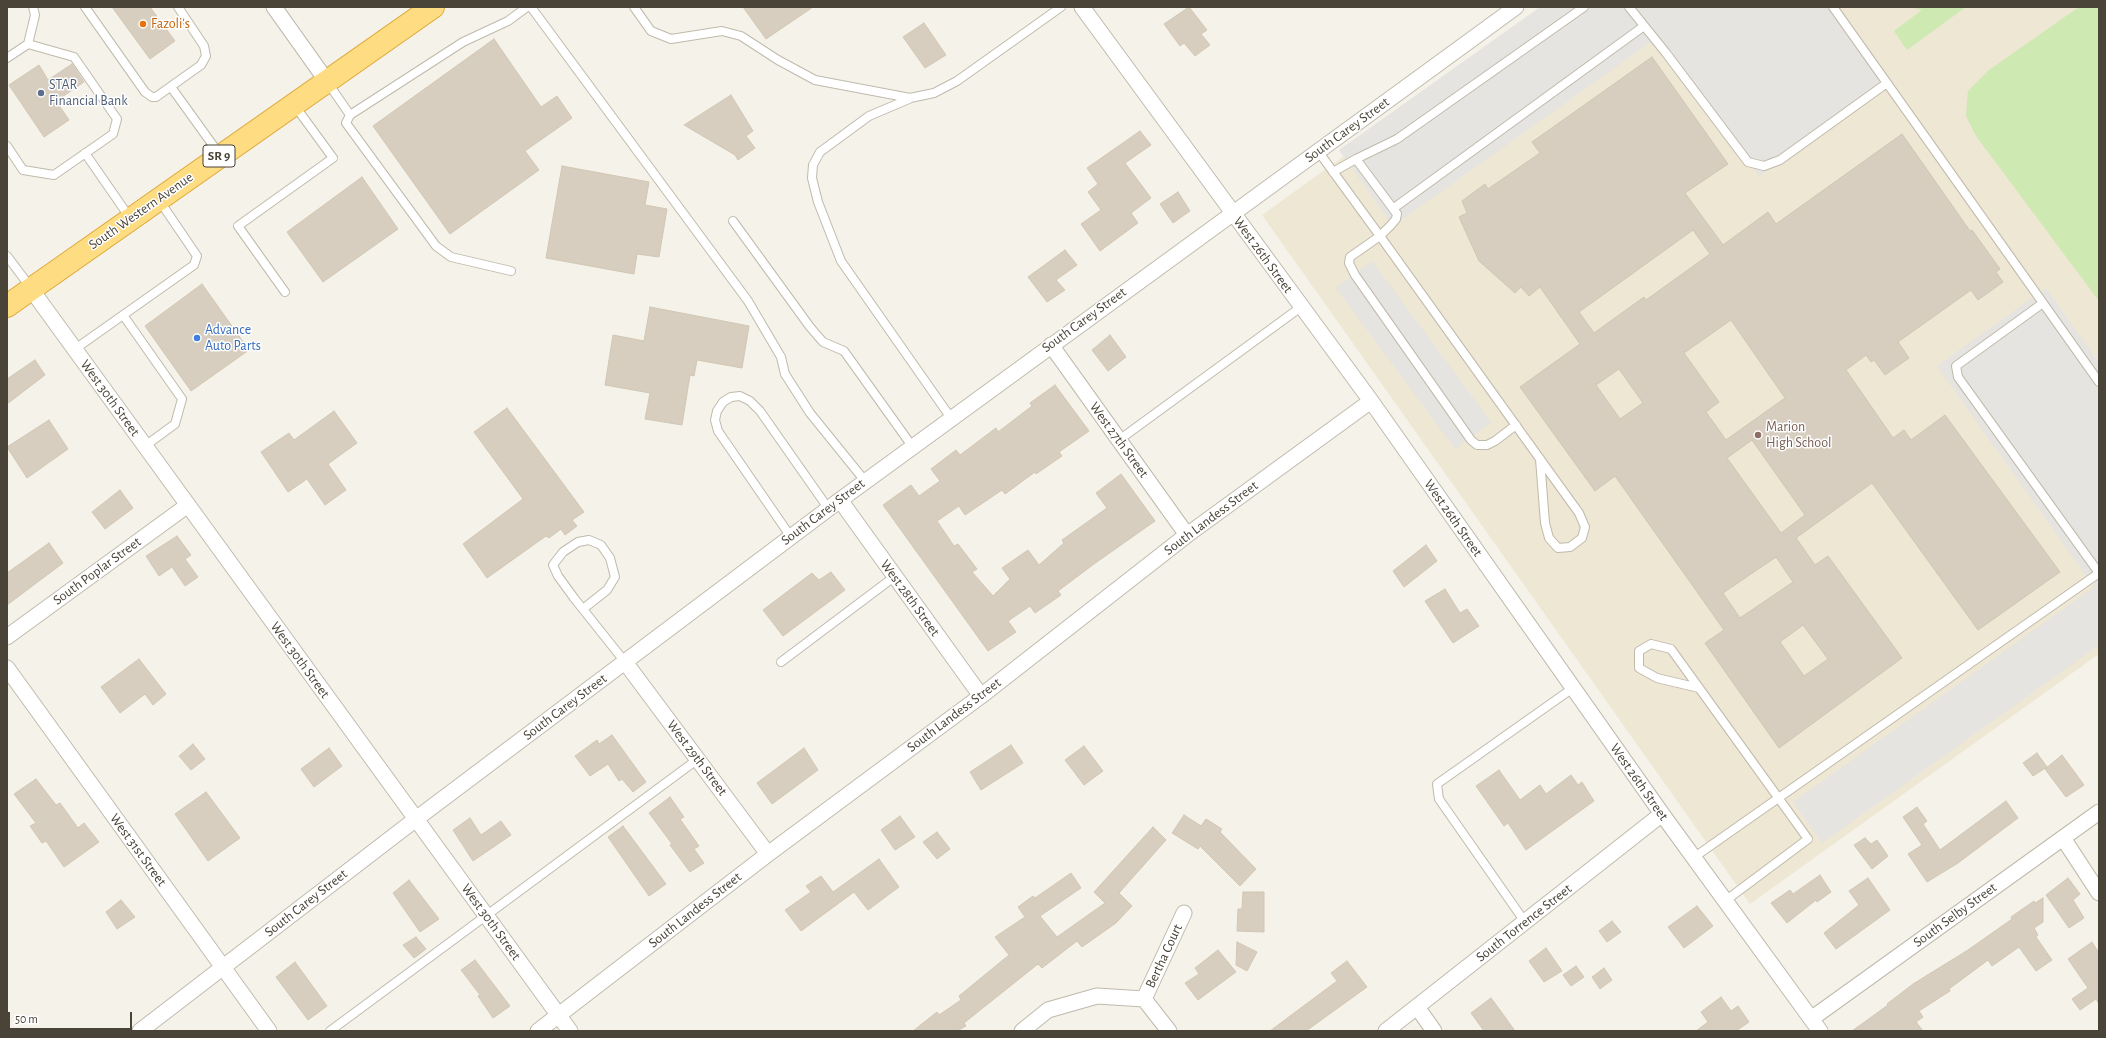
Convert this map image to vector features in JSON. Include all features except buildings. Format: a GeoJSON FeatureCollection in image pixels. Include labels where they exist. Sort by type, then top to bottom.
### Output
{"type":"FeatureCollection","features":[{"type":"Feature","properties":{"kind":"highway","name":"South Western Avenue"},"geometry":{"type":"LineString","coordinates":[[7,306],[326,80],[433,7]]}},
{"type":"Feature","properties":{"kind":"street"},"geometry":{"type":"LineString","coordinates":[[274,7],[326,80]]}},
{"type":"Feature","properties":{"kind":"street","name":"West 26th Street"},"geometry":{"type":"LineString","coordinates":[[1082,7],[1232,214],[1371,401],[1693,858],[1815,1025]]}},
{"type":"Feature","properties":{"kind":"street","name":"South Carey Street"},"geometry":{"type":"LineString","coordinates":[[140,1031],[416,819],[834,504],[1051,344],[1516,7]]}},
{"type":"Feature","properties":{"kind":"street","name":"West 30th Street"},"geometry":{"type":"LineString","coordinates":[[31,289],[570,1031]]}},
{"type":"Feature","properties":{"kind":"street","name":"West 27th Street"},"geometry":{"type":"LineString","coordinates":[[1051,344],[1187,535]]}},
{"type":"Feature","properties":{"kind":"street","name":"South Landess Street"},"geometry":{"type":"LineString","coordinates":[[538,1031],[768,854],[981,696],[1187,535],[1371,401]]}},
{"type":"Feature","properties":{"kind":"street","name":"West 28th Street"},"geometry":{"type":"LineString","coordinates":[[834,504],[894,577],[981,696]]}},
{"type":"Feature","properties":{"kind":"street","name":"South Poplar Street"},"geometry":{"type":"LineString","coordinates":[[7,637],[188,505]]}},
{"type":"Feature","properties":{"kind":"street","name":"West 29th Street"},"geometry":{"type":"LineString","coordinates":[[625,662],[768,854]]}},
{"type":"Feature","properties":{"kind":"street","name":"West 31st Street"},"geometry":{"type":"LineString","coordinates":[[7,668],[269,1031]]}},
{"type":"Feature","properties":{"kind":"street","name":"South Selby Street"},"geometry":{"type":"LineString","coordinates":[[1815,1025],[2099,812]]}},
{"type":"Feature","properties":{"kind":"street","name":"South Torrence Street"},"geometry":{"type":"LineString","coordinates":[[1386,1031],[1662,814]]}},
{"type":"Feature","properties":{"kind":"street"},"geometry":{"type":"LineString","coordinates":[[2063,838],[2099,893]]}},
{"type":"Feature","properties":{"kind":"street","name":"Bertha Court"},"geometry":{"type":"LineString","coordinates":[[1144,999],[1184,913]]}},
{"type":"Feature","properties":{"kind":"street"},"geometry":{"type":"LineString","coordinates":[[1022,1031],[1048,1010],[1097,996],[1144,999],[1169,1031]]}},
{"type":"Feature","properties":{"kind":"street"},"geometry":{"type":"LineString","coordinates":[[1417,1007],[1434,1031]]}},
{"type":"Feature","properties":{"kind":"lane"},"geometry":{"type":"LineString","coordinates":[[7,58],[28,44],[35,15],[33,7]]}},
{"type":"Feature","properties":{"kind":"lane"},"geometry":{"type":"LineString","coordinates":[[85,7],[149,96],[156,97],[201,65],[206,56],[204,46],[178,7]]}},
{"type":"Feature","properties":{"kind":"lane"},"geometry":{"type":"LineString","coordinates":[[511,271],[451,257],[436,246],[346,123],[350,115],[463,42],[508,21],[527,7]]}},
{"type":"Feature","properties":{"kind":"lane"},"geometry":{"type":"LineString","coordinates":[[531,7],[748,302],[781,357],[785,374],[806,406],[865,481]]}},
{"type":"Feature","properties":{"kind":"lane"},"geometry":{"type":"LineString","coordinates":[[634,7],[651,31],[671,39],[722,31],[741,36],[778,60],[815,80],[910,98]]}},
{"type":"Feature","properties":{"kind":"lane"},"geometry":{"type":"LineString","coordinates":[[950,418],[841,261],[818,202],[812,178],[813,166],[820,152],[869,116],[910,98],[934,93],[957,81],[1061,7]]}},
{"type":"Feature","properties":{"kind":"lane"},"geometry":{"type":"LineString","coordinates":[[1333,172],[1398,139],[1584,7]]}},
{"type":"Feature","properties":{"kind":"lane"},"geometry":{"type":"LineString","coordinates":[[1629,7],[1748,162],[1764,166],[1780,160],[1887,83]]}},
{"type":"Feature","properties":{"kind":"lane"},"geometry":{"type":"LineString","coordinates":[[1833,7],[2099,382]]}},
{"type":"Feature","properties":{"kind":"lane"},"geometry":{"type":"LineString","coordinates":[[1394,208],[1644,26]]}},
{"type":"Feature","properties":{"kind":"lane"},"geometry":{"type":"LineString","coordinates":[[7,146],[23,170],[54,175],[113,134],[117,119],[74,57],[28,44]]}},
{"type":"Feature","properties":{"kind":"lane"},"geometry":{"type":"LineString","coordinates":[[326,80],[350,115]]}},
{"type":"Feature","properties":{"kind":"lane"},"geometry":{"type":"LineString","coordinates":[[171,87],[220,155]]}},
{"type":"Feature","properties":{"kind":"lane"},"geometry":{"type":"LineString","coordinates":[[285,292],[238,226],[333,158],[293,104]]}},
{"type":"Feature","properties":{"kind":"lane"},"geometry":{"type":"LineString","coordinates":[[1318,151],[1516,425],[1540,459],[1578,513],[1585,527],[1582,538],[1570,547],[1558,548],[1549,538],[1544,511],[1540,459]]}},
{"type":"Feature","properties":{"kind":"lane"},"geometry":{"type":"LineString","coordinates":[[85,153],[130,218]]}},
{"type":"Feature","properties":{"kind":"lane"},"geometry":{"type":"LineString","coordinates":[[1356,159],[1397,214],[1396,219],[1380,236],[1350,257],[1349,263],[1355,275],[1470,440],[1477,445],[1486,445],[1495,441],[1516,425]]}},
{"type":"Feature","properties":{"kind":"lane"},"geometry":{"type":"LineString","coordinates":[[74,349],[194,265],[197,256],[158,199]]}},
{"type":"Feature","properties":{"kind":"lane"},"geometry":{"type":"LineString","coordinates":[[733,221],[810,328],[823,342],[844,351],[912,446]]}},
{"type":"Feature","properties":{"kind":"lane"},"geometry":{"type":"LineString","coordinates":[[7,256],[31,289]]}},
{"type":"Feature","properties":{"kind":"lane"},"geometry":{"type":"LineString","coordinates":[[1693,858],[2099,573],[1958,377],[1956,366],[2043,303]]}},
{"type":"Feature","properties":{"kind":"lane"},"geometry":{"type":"LineString","coordinates":[[1119,440],[1301,306]]}},
{"type":"Feature","properties":{"kind":"lane"},"geometry":{"type":"LineString","coordinates":[[123,315],[182,399],[175,424],[145,446]]}},
{"type":"Feature","properties":{"kind":"lane"},"geometry":{"type":"LineString","coordinates":[[791,536],[718,431],[715,420],[717,411],[723,402],[740,396],[750,401],[760,411],[834,504]]}},
{"type":"Feature","properties":{"kind":"lane"},"geometry":{"type":"LineString","coordinates":[[583,609],[607,590],[616,577],[610,558],[601,545],[589,540],[578,542],[563,552],[553,565],[558,576],[583,609],[625,662]]}},
{"type":"Feature","properties":{"kind":"lane"},"geometry":{"type":"LineString","coordinates":[[781,662],[894,577]]}},
{"type":"Feature","properties":{"kind":"lane"},"geometry":{"type":"LineString","coordinates":[[1699,688],[1657,678],[1640,668],[1639,651],[1651,644],[1671,649],[1699,688],[1777,799],[1808,840],[1725,901]]}},
{"type":"Feature","properties":{"kind":"lane"},"geometry":{"type":"LineString","coordinates":[[1525,922],[1439,799],[1437,784],[1573,688]]}},
{"type":"Feature","properties":{"kind":"lane"},"geometry":{"type":"LineString","coordinates":[[330,1031],[487,917],[698,759]]}},
{"type":"Feature","properties":{"kind":"shaded area"},"geometry":{"type":"Polygon","coordinates":[[[1540,7],[1839,7],[1892,81],[1759,176],[1659,36],[1393,226],[1339,150],[1540,7]]]}},
{"type":"Feature","properties":{"kind":"shaded area","name":"Marion High School"},"geometry":{"type":"Polygon","coordinates":[[[1551,7],[2099,7],[2099,654],[1750,904],[1262,215],[1551,7]]]}},
{"type":"Feature","properties":{"kind":"shaded area"},"geometry":{"type":"Polygon","coordinates":[[[1372,261],[1491,422],[1455,449],[1336,288],[1372,261]]]}},
{"type":"Feature","properties":{"kind":"shaded area"},"geometry":{"type":"Polygon","coordinates":[[[2046,288],[2099,363],[2099,645],[1822,843],[1793,802],[2094,587],[1937,366],[2046,288]]]}},
{"type":"Feature","properties":{"kind":"green space"},"geometry":{"type":"Polygon","coordinates":[[[1908,7],[1966,7],[1907,50],[1894,31],[1922,10],[1908,7]]]}},
{"type":"Feature","properties":{"kind":"green space"},"geometry":{"type":"Polygon","coordinates":[[[2079,7],[2099,7],[2099,301],[1976,136],[1966,116],[1968,91],[1989,70],[2079,7]]]}},
{"type":"Feature","properties":{"kind":"place","name":"Fazoli's"},"geometry":{"type":"Point","coordinates":[143,24]}},
{"type":"Feature","properties":{"kind":"place","name":"STAR Financial Bank"},"geometry":{"type":"Point","coordinates":[41,93]}},
{"type":"Feature","properties":{"kind":"place","name":"Advance Auto Parts"},"geometry":{"type":"Point","coordinates":[197,338]}},
{"type":"Feature","properties":{"kind":"place","name":"Marion High School"},"geometry":{"type":"Point","coordinates":[1758,435]}}]}
